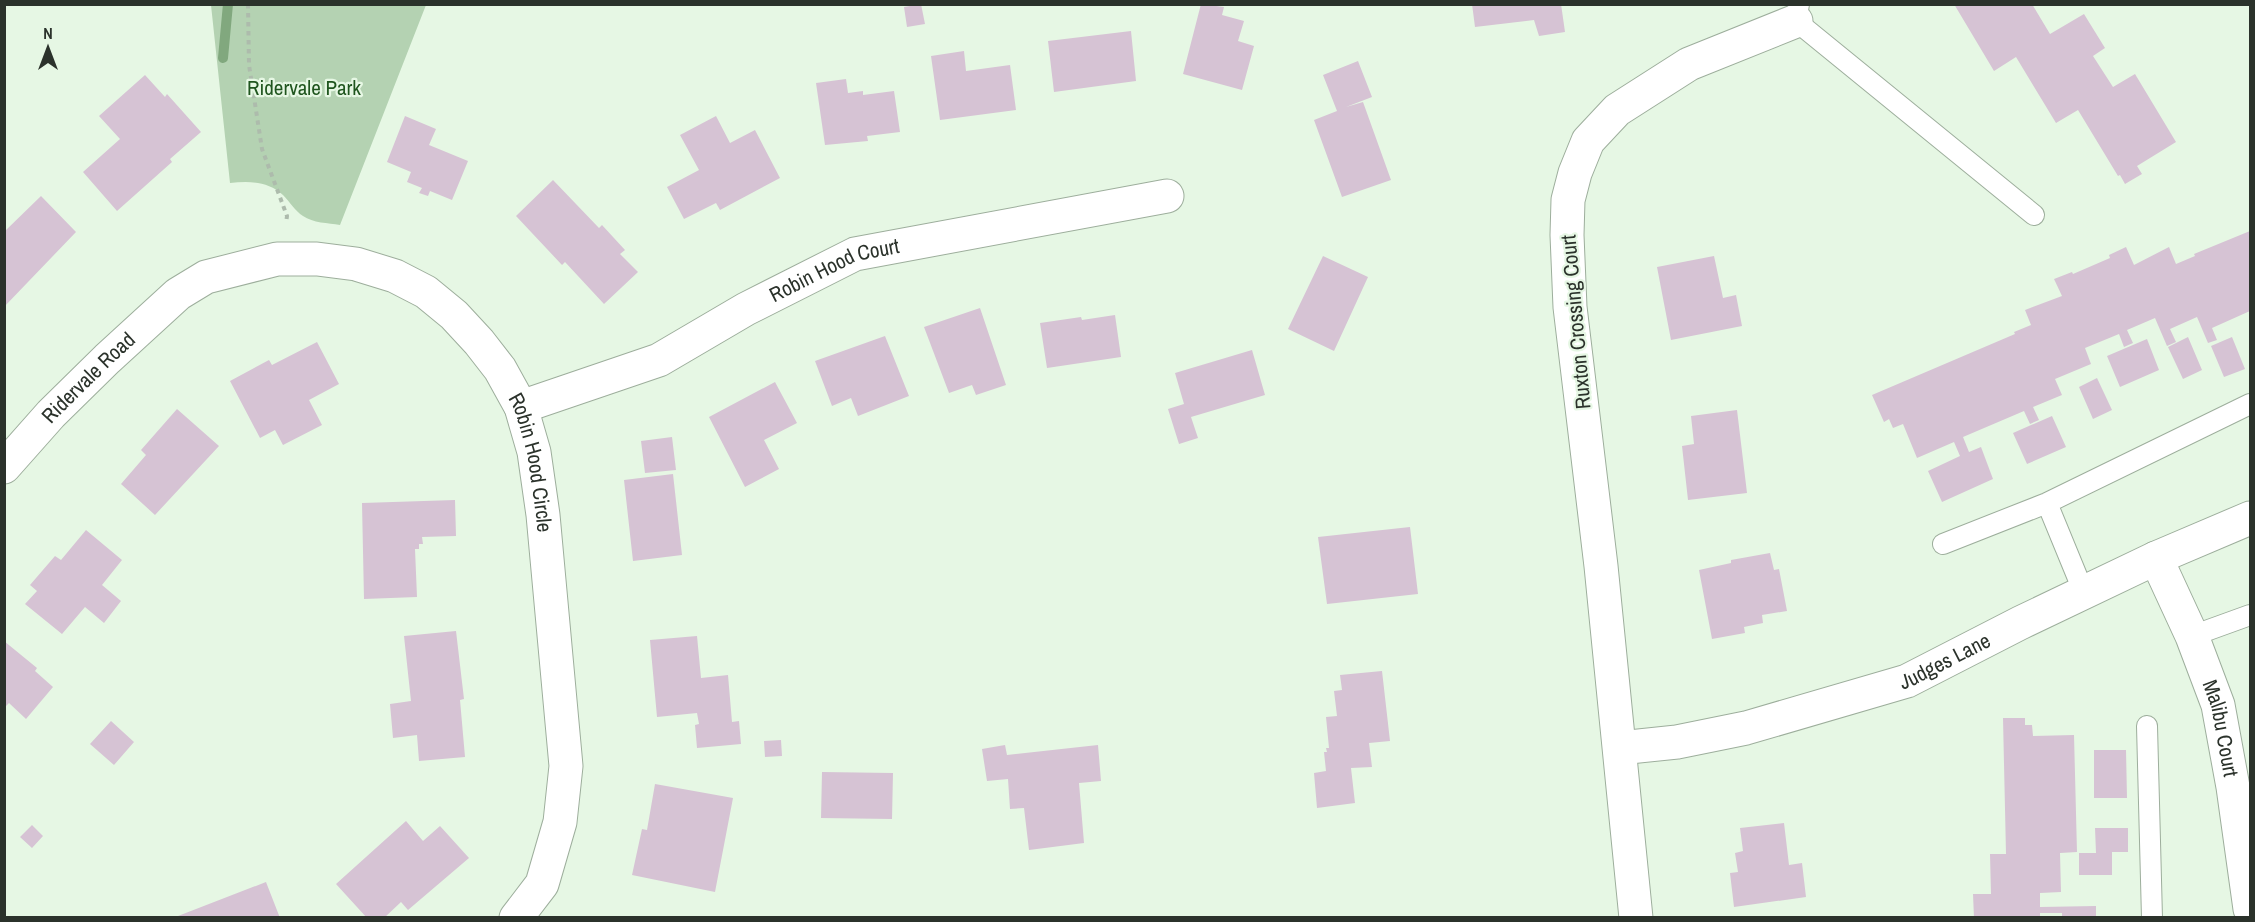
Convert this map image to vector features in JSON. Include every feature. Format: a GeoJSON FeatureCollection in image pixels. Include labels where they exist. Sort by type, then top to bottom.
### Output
{"type":"FeatureCollection","features":[{"type":"Feature","properties":{"kind":"street","name":"Ruxton Crossing Court"},"geometry":{"type":"LineString","coordinates":[[1636,918],[1620,748],[1570,307],[1568,200],[1575,172],[1588,141],[1617,110],[1689,64],[1798,13]]}},
{"type":"Feature","properties":{"kind":"street","name":"Robin Hood Court"},"geometry":{"type":"LineString","coordinates":[[521,407],[659,360],[746,309],[855,254],[1167,196]]}},
{"type":"Feature","properties":{"kind":"street","name":"Robin Hood Circle"},"geometry":{"type":"LineString","coordinates":[[178,294],[206,277],[277,259],[317,259],[356,264],[395,276],[426,292],[454,315],[500,369],[521,407],[534,452],[543,515],[566,766],[560,822],[542,884],[516,918]]}},
{"type":"Feature","properties":{"kind":"street","name":"Ridervale Road"},"geometry":{"type":"LineString","coordinates":[[4,467],[51,414],[178,294]]}},
{"type":"Feature","properties":{"kind":"street","name":"Judges Lane"},"geometry":{"type":"LineString","coordinates":[[1620,748],[1677,742],[1746,728],[1907,681],[2156,558],[2250,518]]}},
{"type":"Feature","properties":{"kind":"street","name":"Malibu Court"},"geometry":{"type":"LineString","coordinates":[[2156,558],[2192,636],[2218,705],[2233,787],[2250,909]]}},
{"type":"Feature","properties":{"kind":"lane"},"geometry":{"type":"LineString","coordinates":[[1798,13],[2034,215]]}},
{"type":"Feature","properties":{"kind":"lane"},"geometry":{"type":"LineString","coordinates":[[1943,544],[2047,503],[2250,404]]}},
{"type":"Feature","properties":{"kind":"lane"},"geometry":{"type":"LineString","coordinates":[[2047,503],[2084,593]]}},
{"type":"Feature","properties":{"kind":"lane"},"geometry":{"type":"LineString","coordinates":[[2192,636],[2250,615]]}},
{"type":"Feature","properties":{"kind":"lane"},"geometry":{"type":"LineString","coordinates":[[2147,726],[2152,918]]}},
{"type":"Feature","properties":{"kind":"path"},"geometry":{"type":"LineString","coordinates":[[248,4],[249,65],[262,149],[288,216],[277,259]]}},
{"type":"Feature","properties":{"kind":"green space","name":"Ridervale Park"},"geometry":{"type":"Polygon","coordinates":[[[211,5],[426,5],[340,225],[307,218],[297,212],[283,195],[271,187],[251,182],[230,183],[211,5]]]}},
{"type":"Feature","properties":{"kind":"building"},"geometry":{"type":"Polygon","coordinates":[[[921,4],[925,24],[907,27],[904,7],[921,4]]]}},
{"type":"Feature","properties":{"kind":"building"},"geometry":{"type":"Polygon","coordinates":[[[1201,4],[1224,7],[1222,15],[1244,21],[1238,41],[1254,46],[1242,90],[1183,74],[1201,4]]]}},
{"type":"Feature","properties":{"kind":"building"},"geometry":{"type":"Polygon","coordinates":[[[1472,4],[1561,4],[1565,32],[1539,36],[1534,20],[1475,27],[1472,4]]]}},
{"type":"Feature","properties":{"kind":"building"},"geometry":{"type":"Polygon","coordinates":[[[1954,4],[2032,4],[2050,34],[2084,14],[2105,48],[2093,56],[2113,87],[2135,74],[2176,142],[2137,166],[2142,174],[2125,184],[2078,110],[2056,123],[2016,57],[1994,71],[1954,4]]]}},
{"type":"Feature","properties":{"kind":"building"},"geometry":{"type":"Polygon","coordinates":[[[1131,31],[1136,81],[1054,92],[1048,41],[1131,31]]]}},
{"type":"Feature","properties":{"kind":"building"},"geometry":{"type":"Polygon","coordinates":[[[964,51],[966,71],[1010,65],[1016,110],[940,120],[931,56],[964,51]]]}},
{"type":"Feature","properties":{"kind":"building"},"geometry":{"type":"Polygon","coordinates":[[[1358,61],[1372,97],[1346,107],[1363,102],[1391,180],[1342,197],[1314,120],[1337,111],[1323,75],[1358,61]]]}},
{"type":"Feature","properties":{"kind":"building"},"geometry":{"type":"Polygon","coordinates":[[[145,75],[165,97],[167,94],[201,132],[170,159],[172,162],[117,211],[83,172],[120,139],[99,116],[145,75]]]}},
{"type":"Feature","properties":{"kind":"building"},"geometry":{"type":"Polygon","coordinates":[[[846,79],[848,93],[863,91],[863,95],[894,91],[900,132],[867,136],[868,141],[825,145],[816,83],[846,79]]]}},
{"type":"Feature","properties":{"kind":"building"},"geometry":{"type":"Polygon","coordinates":[[[405,116],[436,129],[429,145],[468,161],[452,200],[430,191],[428,196],[419,193],[422,188],[407,182],[411,172],[387,162],[405,116]]]}},
{"type":"Feature","properties":{"kind":"building"},"geometry":{"type":"Polygon","coordinates":[[[716,116],[730,143],[755,130],[780,178],[720,210],[716,203],[684,219],[667,187],[699,170],[680,135],[716,116]]]}},
{"type":"Feature","properties":{"kind":"building"},"geometry":{"type":"Polygon","coordinates":[[[553,180],[599,228],[602,225],[625,250],[620,254],[638,272],[604,304],[565,262],[562,265],[516,216],[553,180]]]}},
{"type":"Feature","properties":{"kind":"building"},"geometry":{"type":"Polygon","coordinates":[[[41,196],[76,232],[4,307],[4,232],[41,196]]]}},
{"type":"Feature","properties":{"kind":"building"},"geometry":{"type":"Polygon","coordinates":[[[2250,231],[2250,311],[2212,328],[2217,340],[2208,343],[2197,317],[2170,329],[2176,342],[2167,346],[2155,318],[2127,330],[2133,343],[2124,347],[2119,334],[2085,348],[2091,364],[2055,379],[2062,395],[2033,407],[2039,420],[2030,424],[2024,411],[1963,437],[1969,452],[1981,447],[1993,479],[1942,502],[1928,471],[1960,456],[1954,442],[1917,458],[1903,424],[1893,428],[1889,419],[1884,422],[1872,395],[2031,325],[2025,310],[2062,296],[2054,279],[2072,272],[2073,274],[2110,258],[2109,255],[2126,247],[2134,265],[2169,247],[2176,264],[2195,256],[2194,254],[2250,231]]]}},
{"type":"Feature","properties":{"kind":"building"},"geometry":{"type":"Polygon","coordinates":[[[1323,256],[1368,277],[1334,351],[1288,329],[1323,256]]]}},
{"type":"Feature","properties":{"kind":"building"},"geometry":{"type":"Polygon","coordinates":[[[1714,256],[1723,298],[1736,295],[1742,326],[1671,340],[1657,267],[1714,256]]]}},
{"type":"Feature","properties":{"kind":"building"},"geometry":{"type":"Polygon","coordinates":[[[980,308],[1006,385],[976,395],[972,385],[949,393],[924,327],[980,308]]]}},
{"type":"Feature","properties":{"kind":"building"},"geometry":{"type":"Polygon","coordinates":[[[1115,315],[1121,357],[1047,368],[1040,323],[1115,315]]]}},
{"type":"Feature","properties":{"kind":"building"},"geometry":{"type":"Polygon","coordinates":[[[885,336],[909,396],[858,416],[851,398],[832,406],[815,361],[885,336]]]}},
{"type":"Feature","properties":{"kind":"building"},"geometry":{"type":"Polygon","coordinates":[[[2188,337],[2202,370],[2183,379],[2168,347],[2188,337]]]}},
{"type":"Feature","properties":{"kind":"building"},"geometry":{"type":"Polygon","coordinates":[[[2232,337],[2245,369],[2224,377],[2211,346],[2232,337]]]}},
{"type":"Feature","properties":{"kind":"building"},"geometry":{"type":"Polygon","coordinates":[[[2147,339],[2159,370],[2120,387],[2107,356],[2147,339]]]}},
{"type":"Feature","properties":{"kind":"building"},"geometry":{"type":"Polygon","coordinates":[[[317,342],[339,384],[309,400],[322,425],[283,445],[275,430],[260,438],[230,381],[269,360],[272,365],[317,342]]]}},
{"type":"Feature","properties":{"kind":"building"},"geometry":{"type":"Polygon","coordinates":[[[1252,350],[1265,395],[1191,417],[1198,438],[1179,444],[1168,409],[1184,404],[1175,373],[1252,350]]]}},
{"type":"Feature","properties":{"kind":"building"},"geometry":{"type":"Polygon","coordinates":[[[2097,378],[2112,410],[2093,419],[2079,387],[2097,378]]]}},
{"type":"Feature","properties":{"kind":"building"},"geometry":{"type":"Polygon","coordinates":[[[775,382],[797,423],[764,440],[779,469],[745,487],[709,417],[775,382]]]}},
{"type":"Feature","properties":{"kind":"building"},"geometry":{"type":"Polygon","coordinates":[[[177,409],[219,446],[155,515],[121,484],[146,455],[141,450],[177,409]]]}},
{"type":"Feature","properties":{"kind":"building"},"geometry":{"type":"Polygon","coordinates":[[[1737,410],[1747,493],[1688,500],[1682,446],[1694,444],[1691,416],[1737,410]]]}},
{"type":"Feature","properties":{"kind":"building"},"geometry":{"type":"Polygon","coordinates":[[[2052,416],[2066,447],[2027,464],[2013,433],[2052,416]]]}},
{"type":"Feature","properties":{"kind":"building"},"geometry":{"type":"Polygon","coordinates":[[[672,437],[676,470],[645,473],[641,441],[672,437]]]}},
{"type":"Feature","properties":{"kind":"building"},"geometry":{"type":"Polygon","coordinates":[[[673,474],[682,555],[633,561],[624,480],[673,474]]]}},
{"type":"Feature","properties":{"kind":"building"},"geometry":{"type":"Polygon","coordinates":[[[455,500],[456,536],[422,537],[423,544],[419,544],[419,549],[415,549],[417,597],[364,599],[362,503],[455,500]]]}},
{"type":"Feature","properties":{"kind":"building"},"geometry":{"type":"Polygon","coordinates":[[[1410,527],[1418,594],[1327,604],[1318,537],[1410,527]]]}},
{"type":"Feature","properties":{"kind":"building"},"geometry":{"type":"Polygon","coordinates":[[[86,530],[122,560],[102,585],[121,601],[104,623],[85,607],[62,634],[25,604],[37,591],[30,585],[55,556],[61,560],[86,530]]]}},
{"type":"Feature","properties":{"kind":"building"},"geometry":{"type":"Polygon","coordinates":[[[1770,553],[1774,570],[1779,569],[1787,611],[1762,615],[1763,623],[1744,627],[1745,633],[1712,639],[1699,570],[1731,563],[1731,560],[1770,553]]]}},
{"type":"Feature","properties":{"kind":"building"},"geometry":{"type":"Polygon","coordinates":[[[456,631],[464,699],[460,700],[465,757],[419,761],[417,735],[393,738],[390,704],[411,701],[404,636],[456,631]]]}},
{"type":"Feature","properties":{"kind":"building"},"geometry":{"type":"Polygon","coordinates":[[[697,636],[701,678],[728,675],[732,722],[739,721],[741,744],[697,748],[695,725],[699,724],[697,713],[657,717],[650,640],[697,636]]]}},
{"type":"Feature","properties":{"kind":"building"},"geometry":{"type":"Polygon","coordinates":[[[4,641],[37,668],[35,671],[53,687],[26,719],[9,703],[4,708],[4,641]]]}},
{"type":"Feature","properties":{"kind":"building"},"geometry":{"type":"Polygon","coordinates":[[[1382,671],[1390,741],[1369,743],[1372,767],[1351,768],[1355,803],[1317,808],[1314,773],[1326,771],[1324,752],[1327,752],[1326,748],[1329,748],[1326,717],[1337,716],[1334,691],[1342,690],[1340,675],[1382,671]]]}},
{"type":"Feature","properties":{"kind":"building"},"geometry":{"type":"Polygon","coordinates":[[[2003,718],[2025,718],[2025,725],[2032,725],[2033,736],[2074,735],[2077,852],[2060,853],[2061,892],[2040,893],[2040,907],[2096,906],[2096,918],[2062,918],[2062,913],[2040,913],[2040,918],[1974,918],[1973,894],[1991,894],[1990,854],[2006,854],[2003,718]]]}},
{"type":"Feature","properties":{"kind":"building"},"geometry":{"type":"Polygon","coordinates":[[[111,721],[134,742],[114,765],[90,744],[111,721]]]}},
{"type":"Feature","properties":{"kind":"building"},"geometry":{"type":"Polygon","coordinates":[[[781,740],[782,756],[765,757],[764,741],[781,740]]]}},
{"type":"Feature","properties":{"kind":"building"},"geometry":{"type":"Polygon","coordinates":[[[1005,745],[1007,755],[1098,745],[1101,781],[1079,783],[1084,843],[1029,850],[1024,808],[1010,809],[1008,779],[987,781],[982,749],[1005,745]]]}},
{"type":"Feature","properties":{"kind":"building"},"geometry":{"type":"Polygon","coordinates":[[[2094,750],[2126,750],[2127,798],[2094,798],[2094,750]]]}},
{"type":"Feature","properties":{"kind":"building"},"geometry":{"type":"Polygon","coordinates":[[[822,772],[893,773],[892,819],[821,818],[822,772]]]}},
{"type":"Feature","properties":{"kind":"building"},"geometry":{"type":"Polygon","coordinates":[[[655,784],[733,798],[715,892],[632,875],[642,829],[647,830],[655,784]]]}},
{"type":"Feature","properties":{"kind":"building"},"geometry":{"type":"Polygon","coordinates":[[[406,821],[423,841],[440,826],[469,858],[408,910],[401,902],[384,918],[367,918],[336,884],[406,821]]]}},
{"type":"Feature","properties":{"kind":"building"},"geometry":{"type":"Polygon","coordinates":[[[1784,823],[1789,865],[1802,863],[1806,897],[1734,907],[1730,873],[1738,872],[1735,853],[1743,851],[1740,828],[1784,823]]]}},
{"type":"Feature","properties":{"kind":"building"},"geometry":{"type":"Polygon","coordinates":[[[32,825],[43,836],[32,848],[20,837],[32,825]]]}},
{"type":"Feature","properties":{"kind":"building"},"geometry":{"type":"Polygon","coordinates":[[[2095,828],[2128,828],[2128,852],[2112,852],[2112,875],[2079,875],[2079,853],[2096,853],[2095,828]]]}},
{"type":"Feature","properties":{"kind":"building"},"geometry":{"type":"Polygon","coordinates":[[[266,882],[280,918],[179,918],[178,916],[266,882]]]}},
{"type":"Feature","properties":{"kind":"waterway"},"geometry":{"type":"LineString","coordinates":[[223,58],[228,4]]}}]}
